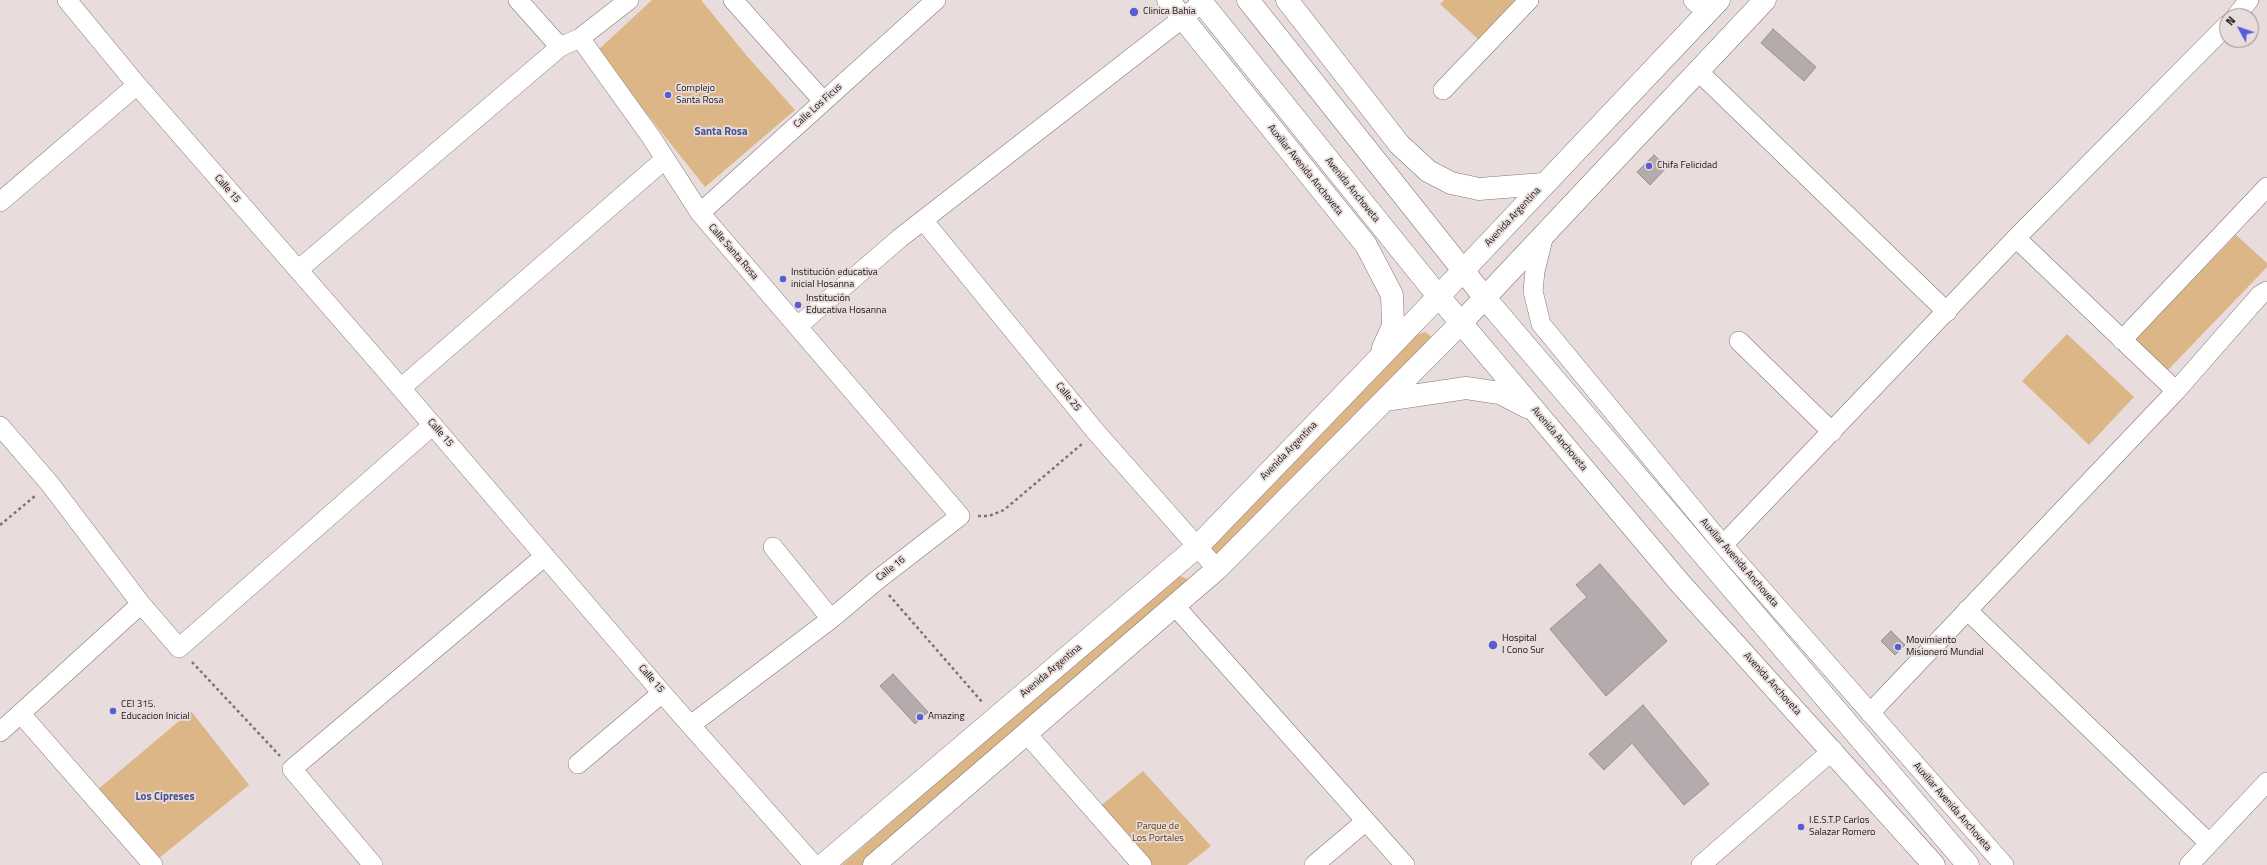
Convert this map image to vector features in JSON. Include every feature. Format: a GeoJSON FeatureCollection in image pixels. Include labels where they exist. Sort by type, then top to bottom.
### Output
{"type":"FeatureCollection","features":[{"type":"Feature","properties":{"kind":"main road","name":"Auxiliar Avenida Anchoveta"},"geometry":{"type":"LineString","coordinates":[[1168,0],[1366,245],[1392,295],[1392,326],[1378,358]]}},
{"type":"Feature","properties":{"kind":"main road"},"geometry":{"type":"LineString","coordinates":[[1248,0],[1485,298],[1968,865]]}},
{"type":"Feature","properties":{"kind":"main road"},"geometry":{"type":"LineString","coordinates":[[1287,0],[1399,144],[1428,170],[1451,183],[1479,189],[1543,184]]}},
{"type":"Feature","properties":{"kind":"main road"},"geometry":{"type":"LineString","coordinates":[[874,865],[1217,569],[1461,323],[1765,0]]}},
{"type":"Feature","properties":{"kind":"main road","name":"Avenida Anchoveta"},"geometry":{"type":"LineString","coordinates":[[1201,1],[1461,323],[1679,582],[1832,750],[1934,865]]}},
{"type":"Feature","properties":{"kind":"main road","name":"Avenida Argentina"},"geometry":{"type":"LineString","coordinates":[[823,865],[1198,546],[1463,271],[1706,4]]}},
{"type":"Feature","properties":{"kind":"main road"},"geometry":{"type":"LineString","coordinates":[[1384,400],[1466,388],[1500,393],[1535,411]]}},
{"type":"Feature","properties":{"kind":"street","name":"Calle 15"},"geometry":{"type":"LineString","coordinates":[[68,0],[137,85],[402,388],[662,693],[692,724],[814,865]]}},
{"type":"Feature","properties":{"kind":"street"},"geometry":{"type":"LineString","coordinates":[[518,0],[560,47]]}},
{"type":"Feature","properties":{"kind":"street"},"geometry":{"type":"LineString","coordinates":[[298,270],[560,47],[580,38],[629,0]]}},
{"type":"Feature","properties":{"kind":"street"},"geometry":{"type":"LineString","coordinates":[[733,0],[823,101]]}},
{"type":"Feature","properties":{"kind":"street","name":"Calle Los Ficus"},"geometry":{"type":"LineString","coordinates":[[700,213],[936,0]]}},
{"type":"Feature","properties":{"kind":"street"},"geometry":{"type":"LineString","coordinates":[[1443,90],[1529,0]]}},
{"type":"Feature","properties":{"kind":"street"},"geometry":{"type":"LineString","coordinates":[[2242,8],[2249,0]]}},
{"type":"Feature","properties":{"kind":"street"},"geometry":{"type":"LineString","coordinates":[[798,326],[924,220],[1182,18],[1201,1]]}},
{"type":"Feature","properties":{"kind":"street"},"geometry":{"type":"LineString","coordinates":[[1723,545],[2016,238],[2219,34]]}},
{"type":"Feature","properties":{"kind":"street","name":"Calle Santa Rosa"},"geometry":{"type":"LineString","coordinates":[[580,38],[651,137],[664,160],[700,213],[960,516]]}},
{"type":"Feature","properties":{"kind":"street"},"geometry":{"type":"LineString","coordinates":[[1698,71],[1947,312]]}},
{"type":"Feature","properties":{"kind":"street"},"geometry":{"type":"LineString","coordinates":[[0,202],[137,85]]}},
{"type":"Feature","properties":{"kind":"street"},"geometry":{"type":"LineString","coordinates":[[402,388],[664,160]]}},
{"type":"Feature","properties":{"kind":"street"},"geometry":{"type":"LineString","coordinates":[[2122,340],[2267,187]]}},
{"type":"Feature","properties":{"kind":"street","name":"Calle 25"},"geometry":{"type":"LineString","coordinates":[[924,220],[1096,432],[1217,569]]}},
{"type":"Feature","properties":{"kind":"street","name":"Auxiliar Avenida Anchoveta"},"geometry":{"type":"LineString","coordinates":[[1544,235],[1535,271],[1533,291],[1541,324],[1723,545],[2004,865]]}},
{"type":"Feature","properties":{"kind":"street"},"geometry":{"type":"LineString","coordinates":[[2016,238],[2176,391]]}},
{"type":"Feature","properties":{"kind":"street"},"geometry":{"type":"LineString","coordinates":[[1870,713],[2176,391],[2260,295],[2267,291]]}},
{"type":"Feature","properties":{"kind":"street"},"geometry":{"type":"LineString","coordinates":[[1739,341],[1832,432]]}},
{"type":"Feature","properties":{"kind":"street"},"geometry":{"type":"LineString","coordinates":[[0,426],[50,484],[141,604],[179,648],[433,425]]}},
{"type":"Feature","properties":{"kind":"street","name":"Calle 16"},"geometry":{"type":"LineString","coordinates":[[692,724],[831,619],[876,581],[960,516]]}},
{"type":"Feature","properties":{"kind":"street"},"geometry":{"type":"LineString","coordinates":[[773,548],[831,619]]}},
{"type":"Feature","properties":{"kind":"street"},"geometry":{"type":"LineString","coordinates":[[374,865],[292,769],[545,556]]}},
{"type":"Feature","properties":{"kind":"street"},"geometry":{"type":"LineString","coordinates":[[0,732],[141,604]]}},
{"type":"Feature","properties":{"kind":"street"},"geometry":{"type":"LineString","coordinates":[[1175,606],[1405,865]]}},
{"type":"Feature","properties":{"kind":"street"},"geometry":{"type":"LineString","coordinates":[[1968,610],[2209,843]]}},
{"type":"Feature","properties":{"kind":"street"},"geometry":{"type":"LineString","coordinates":[[578,764],[662,693]]}},
{"type":"Feature","properties":{"kind":"street"},"geometry":{"type":"LineString","coordinates":[[21,714],[153,865]]}},
{"type":"Feature","properties":{"kind":"street"},"geometry":{"type":"LineString","coordinates":[[1026,733],[1142,865]]}},
{"type":"Feature","properties":{"kind":"street"},"geometry":{"type":"LineString","coordinates":[[1701,865],[1832,750]]}},
{"type":"Feature","properties":{"kind":"street"},"geometry":{"type":"LineString","coordinates":[[2189,865],[2267,782]]}},
{"type":"Feature","properties":{"kind":"street"},"geometry":{"type":"LineString","coordinates":[[1314,865],[1366,821]]}},
{"type":"Feature","properties":{"kind":"path"},"geometry":{"type":"LineString","coordinates":[[960,516],[989,516],[1004,510],[1096,432]]}},
{"type":"Feature","properties":{"kind":"path"},"geometry":{"type":"LineString","coordinates":[[0,525],[50,484]]}},
{"type":"Feature","properties":{"kind":"path"},"geometry":{"type":"LineString","coordinates":[[876,581],[996,718]]}},
{"type":"Feature","properties":{"kind":"path"},"geometry":{"type":"LineString","coordinates":[[179,648],[292,769]]}},
{"type":"Feature","properties":{"kind":"green space"},"geometry":{"type":"Polygon","coordinates":[[[652,0],[701,0],[747,56],[795,110],[705,187],[597,51],[652,0]]]}},
{"type":"Feature","properties":{"kind":"green space"},"geometry":{"type":"Polygon","coordinates":[[[1444,0],[1517,0],[1491,51],[1440,4],[1444,0]]]}},
{"type":"Feature","properties":{"kind":"green space"},"geometry":{"type":"Polygon","coordinates":[[[2236,235],[2267,263],[2267,267],[2166,372],[2132,343],[2236,235]]]}},
{"type":"Feature","properties":{"kind":"green space"},"geometry":{"type":"Polygon","coordinates":[[[1425,332],[1432,337],[1432,352],[1228,557],[1211,554],[1212,542],[1412,336],[1425,332]]]}},
{"type":"Feature","properties":{"kind":"green space"},"geometry":{"type":"Polygon","coordinates":[[[2067,334],[2134,397],[2089,445],[2022,381],[2067,334]]]}},
{"type":"Feature","properties":{"kind":"green space"},"geometry":{"type":"Polygon","coordinates":[[[1176,574],[1187,579],[1188,593],[874,865],[842,865],[1176,574]]]}},
{"type":"Feature","properties":{"kind":"green space"},"geometry":{"type":"Polygon","coordinates":[[[191,711],[249,785],[153,863],[96,791],[191,711]]]}},
{"type":"Feature","properties":{"kind":"green space","name":"Parque de Los Portales"},"geometry":{"type":"Polygon","coordinates":[[[1143,771],[1211,846],[1187,865],[1147,865],[1098,808],[1143,771]]]}},
{"type":"Feature","properties":{"kind":"building"},"geometry":{"type":"Polygon","coordinates":[[[1773,29],[1816,67],[1804,81],[1761,43],[1773,29]]]}},
{"type":"Feature","properties":{"kind":"building"},"geometry":{"type":"Polygon","coordinates":[[[1654,155],[1667,167],[1650,185],[1637,172],[1654,155]]]}},
{"type":"Feature","properties":{"kind":"building"},"geometry":{"type":"Polygon","coordinates":[[[1600,564],[1667,641],[1606,696],[1550,629],[1587,597],[1576,585],[1600,564]]]}},
{"type":"Feature","properties":{"kind":"building"},"geometry":{"type":"Polygon","coordinates":[[[1891,631],[1905,645],[1895,655],[1881,641],[1891,631]]]}},
{"type":"Feature","properties":{"kind":"building"},"geometry":{"type":"Polygon","coordinates":[[[893,674],[928,712],[915,724],[880,686],[893,674]]]}},
{"type":"Feature","properties":{"kind":"building"},"geometry":{"type":"Polygon","coordinates":[[[1643,705],[1709,784],[1684,805],[1632,743],[1604,770],[1589,754],[1643,705]]]}},
{"type":"Feature","properties":{"kind":"place","name":"Clinica Bahia"},"geometry":{"type":"Point","coordinates":[1134,12]}},
{"type":"Feature","properties":{"kind":"place","name":"Complejo Santa Rosa"},"geometry":{"type":"Point","coordinates":[668,95]}},
{"type":"Feature","properties":{"kind":"place","name":"Chifa Felicidad"},"geometry":{"type":"Point","coordinates":[1649,166]}},
{"type":"Feature","properties":{"kind":"place","name":"Institución educativa inicial Hosanna"},"geometry":{"type":"Point","coordinates":[783,279]}},
{"type":"Feature","properties":{"kind":"place","name":"Institución Educativa Hosanna"},"geometry":{"type":"Point","coordinates":[798,305]}},
{"type":"Feature","properties":{"kind":"place","name":"Hospital I Cono Sur"},"geometry":{"type":"Point","coordinates":[1493,645]}},
{"type":"Feature","properties":{"kind":"place","name":"Movimiento Misionero Mundial"},"geometry":{"type":"Point","coordinates":[1898,647]}},
{"type":"Feature","properties":{"kind":"place","name":"CEI 315. Educacion Inicial"},"geometry":{"type":"Point","coordinates":[113,711]}},
{"type":"Feature","properties":{"kind":"place","name":"Amazing"},"geometry":{"type":"Point","coordinates":[920,717]}},
{"type":"Feature","properties":{"kind":"place","name":"I.E.S.T.P Carlos Salazar Romero"},"geometry":{"type":"Point","coordinates":[1801,827]}},
{"type":"Feature","properties":{"kind":"district","name":"Santa Rosa"},"geometry":{"type":"Point","coordinates":[721,132]}},
{"type":"Feature","properties":{"kind":"district","name":"Los Cipreses"},"geometry":{"type":"Point","coordinates":[165,797]}}]}
